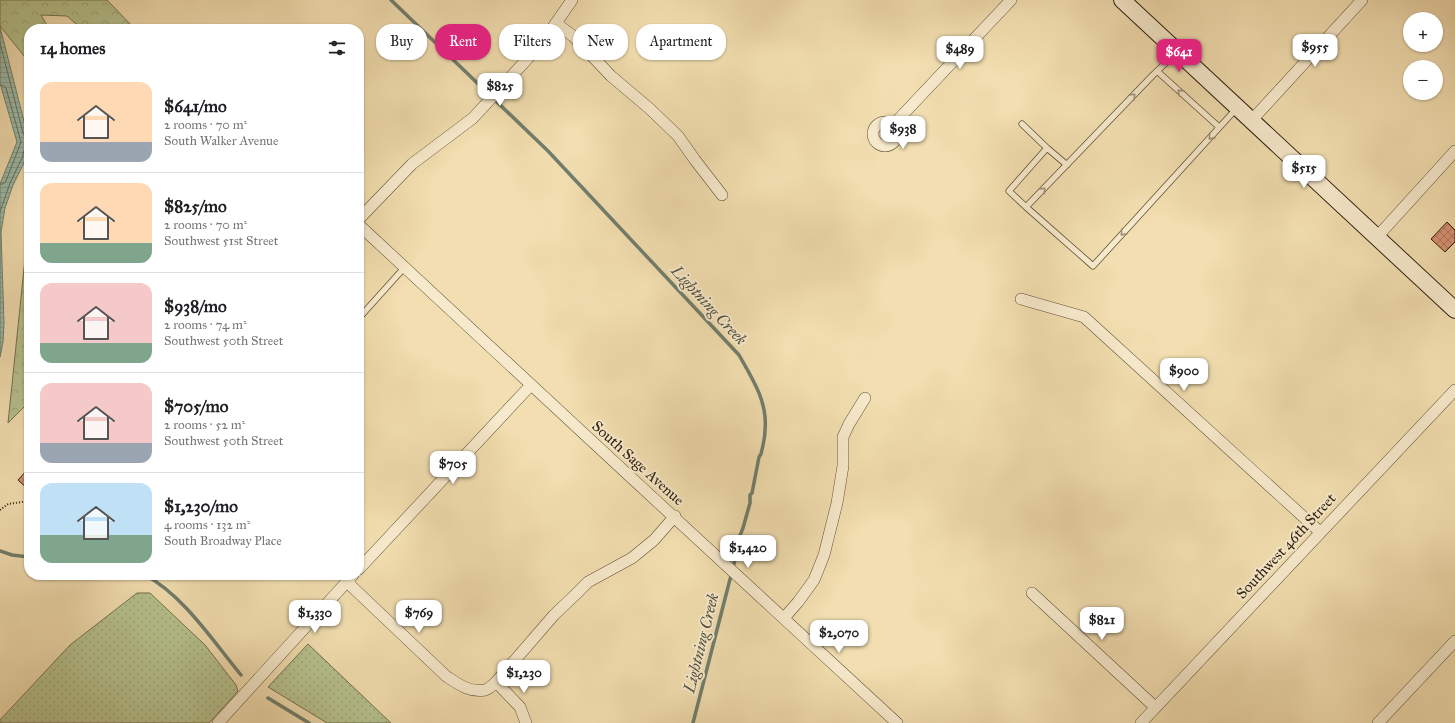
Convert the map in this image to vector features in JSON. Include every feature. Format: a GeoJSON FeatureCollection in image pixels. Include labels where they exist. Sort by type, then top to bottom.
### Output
{"type":"FeatureCollection","features":[{"type":"Feature","properties":{"kind":"main road"},"geometry":{"type":"LineString","coordinates":[[1125,1],[1177,52],[1455,310]]}},
{"type":"Feature","properties":{"kind":"street"},"geometry":{"type":"LineString","coordinates":[[557,24],[572,0]]}},
{"type":"Feature","properties":{"kind":"street"},"geometry":{"type":"LineString","coordinates":[[894,124],[1011,0]]}},
{"type":"Feature","properties":{"kind":"street"},"geometry":{"type":"LineString","coordinates":[[1251,121],[1362,0]]}},
{"type":"Feature","properties":{"kind":"street"},"geometry":{"type":"LineString","coordinates":[[565,30],[611,76],[678,136],[722,195]]}},
{"type":"Feature","properties":{"kind":"street"},"geometry":{"type":"LineString","coordinates":[[364,214],[412,164],[473,118],[527,60]]}},
{"type":"Feature","properties":{"kind":"street"},"geometry":{"type":"LineString","coordinates":[[1377,237],[1455,151]]}},
{"type":"Feature","properties":{"kind":"street","name":"South Sage Avenue"},"geometry":{"type":"LineString","coordinates":[[364,230],[530,386],[675,516],[897,723]]}},
{"type":"Feature","properties":{"kind":"street"},"geometry":{"type":"LineString","coordinates":[[1021,300],[1084,317],[1320,532]]}},
{"type":"Feature","properties":{"kind":"street"},"geometry":{"type":"LineString","coordinates":[[364,564],[530,386]]}},
{"type":"Feature","properties":{"kind":"street","name":"Southwest 46th Street"},"geometry":{"type":"LineString","coordinates":[[1141,723],[1455,390]]}},
{"type":"Feature","properties":{"kind":"street"},"geometry":{"type":"LineString","coordinates":[[784,618],[814,580],[824,555],[843,466],[843,437],[865,398]]}},
{"type":"Feature","properties":{"kind":"street"},"geometry":{"type":"LineString","coordinates":[[352,580],[446,676],[462,687],[486,690],[496,682],[554,615],[579,590],[588,582],[632,558],[654,540],[675,516]]}},
{"type":"Feature","properties":{"kind":"street"},"geometry":{"type":"LineString","coordinates":[[218,723],[348,580]]}},
{"type":"Feature","properties":{"kind":"street"},"geometry":{"type":"LineString","coordinates":[[1032,593],[1155,707]]}},
{"type":"Feature","properties":{"kind":"street"},"geometry":{"type":"LineString","coordinates":[[1378,723],[1455,641]]}},
{"type":"Feature","properties":{"kind":"street"},"geometry":{"type":"LineString","coordinates":[[496,682],[520,707],[526,723]]}},
{"type":"Feature","properties":{"kind":"lane"},"geometry":{"type":"LineString","coordinates":[[1026,207],[1177,52]]}},
{"type":"Feature","properties":{"kind":"lane"},"geometry":{"type":"LineString","coordinates":[[1157,71],[1219,127]]}},
{"type":"Feature","properties":{"kind":"lane"},"geometry":{"type":"LineString","coordinates":[[1048,148],[1009,191],[1093,266],[1237,108]]}},
{"type":"Feature","properties":{"kind":"lane"},"geometry":{"type":"LineString","coordinates":[[1022,124],[1067,165]]}},
{"type":"Feature","properties":{"kind":"lane"},"geometry":{"type":"LineString","coordinates":[[364,312],[404,268]]}},
{"type":"Feature","properties":{"kind":"path"},"geometry":{"type":"LineString","coordinates":[[0,510],[8,504],[24,502]]}},
{"type":"Feature","properties":{"kind":"green space"},"geometry":{"type":"Polygon","coordinates":[[[0,0],[107,0],[130,24],[76,24],[67,16],[41,15],[46,24],[24,24],[24,56],[0,26],[0,0]]]}},
{"type":"Feature","properties":{"kind":"green space"},"geometry":{"type":"Polygon","coordinates":[[[24,269],[24,407],[8,423],[24,269]]]}},
{"type":"Feature","properties":{"kind":"green space"},"geometry":{"type":"Polygon","coordinates":[[[137,593],[150,593],[205,645],[236,685],[238,691],[209,723],[0,723],[0,720],[70,645],[137,593]]]}},
{"type":"Feature","properties":{"kind":"green space"},"geometry":{"type":"Polygon","coordinates":[[[308,644],[391,723],[327,723],[268,687],[308,644]]]}},
{"type":"Feature","properties":{"kind":"water"},"geometry":{"type":"Polygon","coordinates":[[[0,27],[24,121],[24,163],[13,185],[5,208],[1,232],[4,323],[3,342],[0,357],[0,184],[17,142],[0,83],[0,27]]]}},
{"type":"Feature","properties":{"kind":"building"},"geometry":{"type":"Polygon","coordinates":[[[1447,222],[1455,230],[1455,242],[1445,252],[1431,239],[1447,222]]]}},
{"type":"Feature","properties":{"kind":"building"},"geometry":{"type":"Polygon","coordinates":[[[24,473],[24,485],[18,480],[24,473]]]}},
{"type":"Feature","properties":{"kind":"waterway","name":"Lightning Creek"},"geometry":{"type":"LineString","coordinates":[[391,0],[548,151],[739,355],[762,400],[765,420],[764,442],[759,457],[752,493],[750,495],[750,503],[739,538],[736,556],[693,723]]}},
{"type":"Feature","properties":{"kind":"waterway"},"geometry":{"type":"LineString","coordinates":[[0,551],[12,555],[24,556]]}},
{"type":"Feature","properties":{"kind":"waterway"},"geometry":{"type":"LineString","coordinates":[[153,580],[185,606],[241,675]]}},
{"type":"Feature","properties":{"kind":"waterway"},"geometry":{"type":"LineString","coordinates":[[268,698],[309,723]]}}]}
